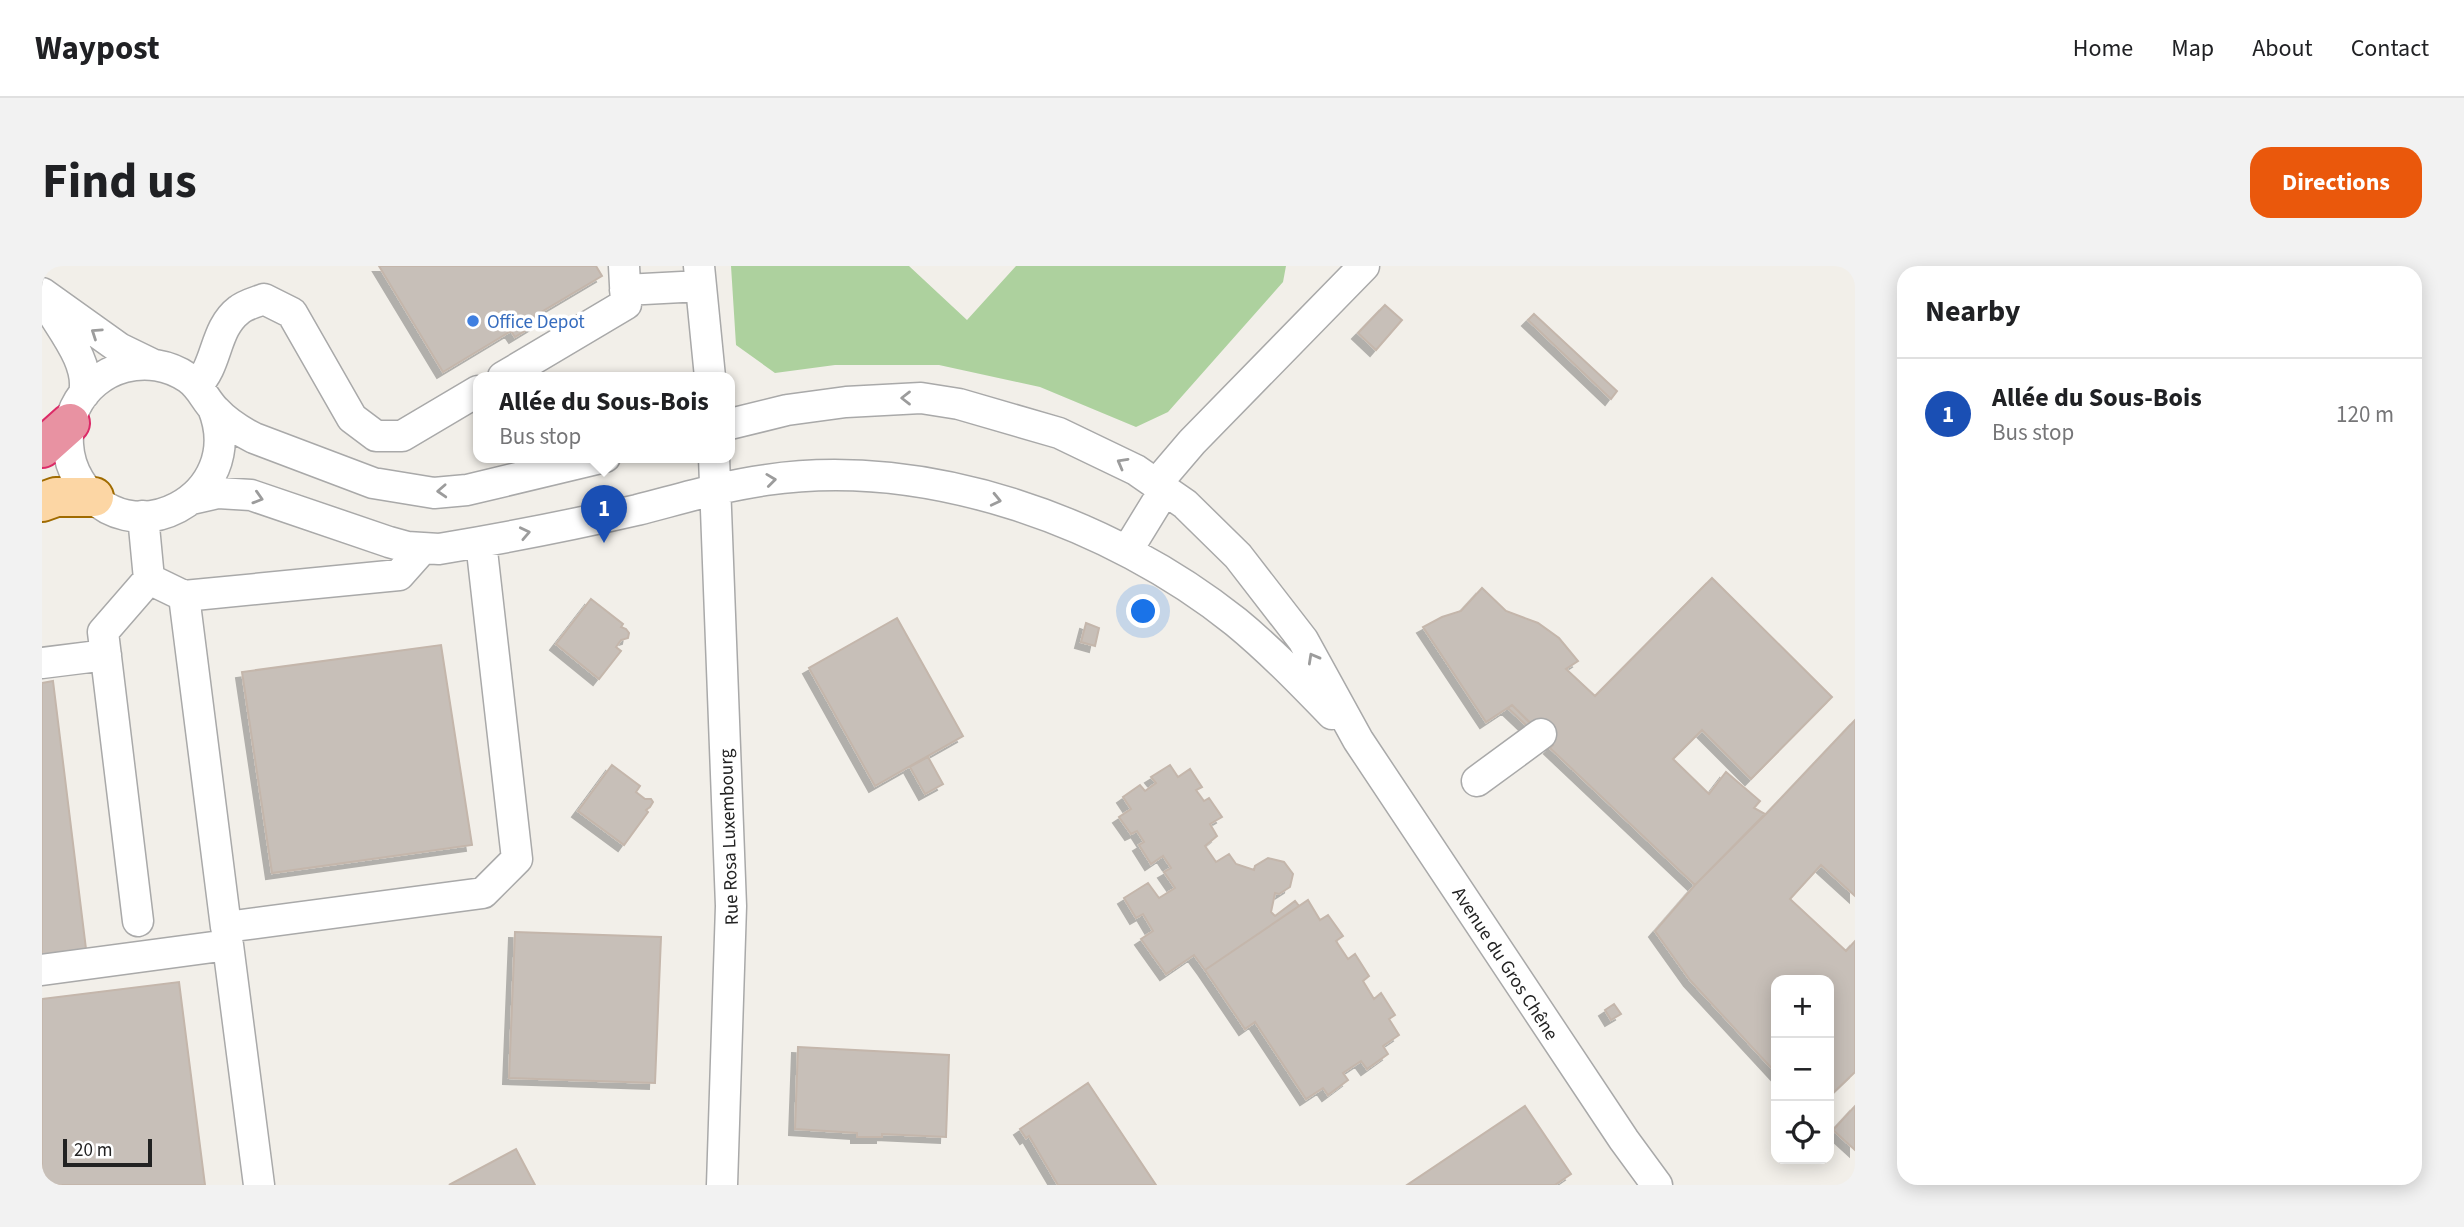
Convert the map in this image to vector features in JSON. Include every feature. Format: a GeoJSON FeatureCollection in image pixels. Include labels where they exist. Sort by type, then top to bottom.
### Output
{"type":"FeatureCollection","features":[{"type":"Feature","properties":{"kind":"highway"},"geometry":{"type":"LineString","coordinates":[[42,448],[77,408]]}},
{"type":"Feature","properties":{"kind":"main road"},"geometry":{"type":"LineString","coordinates":[[42,502],[67,496],[94,498]]}},
{"type":"Feature","properties":{"kind":"street"},"geometry":{"type":"LineString","coordinates":[[1127,551],[1161,486],[1192,442],[1364,266]]}},
{"type":"Feature","properties":{"kind":"street"},"geometry":{"type":"LineString","coordinates":[[511,372],[626,304],[625,278],[700,276],[710,372]]}},
{"type":"Feature","properties":{"kind":"street"},"geometry":{"type":"LineString","coordinates":[[42,294],[118,348],[154,365],[173,370],[240,430],[254,438],[373,483],[434,493],[467,490],[580,463]]}},
{"type":"Feature","properties":{"kind":"street"},"geometry":{"type":"LineString","coordinates":[[42,294],[83,370],[86,386],[68,444],[71,463],[79,480],[94,498],[115,511],[143,516],[171,511],[192,499],[208,482],[219,455],[220,436],[205,397],[205,377],[221,331],[239,309],[264,299],[292,313],[352,418],[376,436],[402,436],[473,394]]}},
{"type":"Feature","properties":{"kind":"street"},"geometry":{"type":"LineString","coordinates":[[77,408],[100,378],[117,369],[154,365]]}},
{"type":"Feature","properties":{"kind":"street","name":"Avenue du Gros Chêne"},"geometry":{"type":"LineString","coordinates":[[735,423],[787,410],[846,402],[921,398],[959,404],[1059,433],[1111,457],[1161,486],[1185,504],[1218,535],[1303,640],[1358,740],[1624,1140],[1657,1185]]}},
{"type":"Feature","properties":{"kind":"street","name":"Rue Rosa Luxembourg"},"geometry":{"type":"LineString","coordinates":[[714,463],[731,906],[722,1185]]}},
{"type":"Feature","properties":{"kind":"street","name":"Avenue du Gros Chêne"},"geometry":{"type":"LineString","coordinates":[[192,499],[218,493],[251,495],[389,542],[439,549],[634,510],[766,480],[810,475],[867,476],[911,481],[1008,502],[1051,516],[1127,551],[1182,584],[1236,622],[1285,666],[1358,740]]}},
{"type":"Feature","properties":{"kind":"street"},"geometry":{"type":"LineString","coordinates":[[138,921],[103,632],[149,579],[143,516]]}},
{"type":"Feature","properties":{"kind":"street"},"geometry":{"type":"LineString","coordinates":[[42,970],[483,894],[517,859],[481,542]]}},
{"type":"Feature","properties":{"kind":"street"},"geometry":{"type":"LineString","coordinates":[[149,579],[184,596],[399,575],[423,548]]}},
{"type":"Feature","properties":{"kind":"street"},"geometry":{"type":"LineString","coordinates":[[184,596],[259,1185]]}},
{"type":"Feature","properties":{"kind":"street"},"geometry":{"type":"LineString","coordinates":[[42,663],[106,655]]}},
{"type":"Feature","properties":{"kind":"street"},"geometry":{"type":"LineString","coordinates":[[1477,781],[1541,734]]}},
{"type":"Feature","properties":{"kind":"green space"},"geometry":{"type":"Polygon","coordinates":[[[731,266],[909,266],[967,320],[1016,266],[1286,266],[1283,282],[1168,412],[1136,427],[1040,387],[939,365],[835,365],[775,373],[736,345],[731,266]]]}},
{"type":"Feature","properties":{"kind":"building","name":"Office Depot"},"geometry":{"type":"Polygon","coordinates":[[[379,266],[596,266],[602,276],[533,317],[536,324],[515,337],[511,331],[443,372],[379,266]]]}},
{"type":"Feature","properties":{"kind":"building"},"geometry":{"type":"Polygon","coordinates":[[[1385,305],[1402,320],[1376,350],[1358,333],[1385,305]]]}},
{"type":"Feature","properties":{"kind":"building"},"geometry":{"type":"Polygon","coordinates":[[[1534,314],[1617,391],[1611,399],[1528,320],[1534,314]]]}},
{"type":"Feature","properties":{"kind":"building"},"geometry":{"type":"Polygon","coordinates":[[[1712,578],[1832,697],[1751,779],[1702,730],[1673,759],[1709,794],[1726,772],[1760,801],[1754,808],[1765,814],[1695,885],[1550,748],[1553,745],[1512,705],[1486,722],[1423,627],[1461,611],[1482,588],[1506,611],[1538,623],[1559,638],[1578,661],[1566,669],[1595,696],[1712,578]]]}},
{"type":"Feature","properties":{"kind":"building"},"geometry":{"type":"Polygon","coordinates":[[[591,599],[623,624],[621,627],[629,633],[628,638],[621,640],[616,647],[621,651],[599,679],[556,644],[591,599]]]}},
{"type":"Feature","properties":{"kind":"building"},"geometry":{"type":"Polygon","coordinates":[[[897,618],[963,736],[875,786],[809,668],[897,618]]]}},
{"type":"Feature","properties":{"kind":"building"},"geometry":{"type":"Polygon","coordinates":[[[1086,623],[1099,628],[1095,646],[1081,642],[1086,623]]]}},
{"type":"Feature","properties":{"kind":"building"},"geometry":{"type":"Polygon","coordinates":[[[441,645],[472,845],[272,873],[242,672],[441,645]]]}},
{"type":"Feature","properties":{"kind":"building"},"geometry":{"type":"Polygon","coordinates":[[[53,681],[86,949],[42,955],[42,683],[53,681]]]}},
{"type":"Feature","properties":{"kind":"building"},"geometry":{"type":"Polygon","coordinates":[[[1512,705],[1530,723],[1527,726],[1508,708],[1512,705]]]}},
{"type":"Feature","properties":{"kind":"building"},"geometry":{"type":"Polygon","coordinates":[[[1855,720],[1855,896],[1821,865],[1790,899],[1846,951],[1855,941],[1855,1072],[1834,1092],[1834,975],[1771,975],[1771,1068],[1690,980],[1655,931],[1695,885],[1855,720]]]}},
{"type":"Feature","properties":{"kind":"building"},"geometry":{"type":"Polygon","coordinates":[[[928,757],[943,784],[925,794],[910,767],[928,757]]]}},
{"type":"Feature","properties":{"kind":"building"},"geometry":{"type":"Polygon","coordinates":[[[612,765],[640,786],[636,792],[653,802],[624,845],[578,811],[612,765]]]}},
{"type":"Feature","properties":{"kind":"building"},"geometry":{"type":"Polygon","coordinates":[[[1170,765],[1178,777],[1190,769],[1202,787],[1196,790],[1204,801],[1209,798],[1222,817],[1210,824],[1217,836],[1205,846],[1216,862],[1229,854],[1236,864],[1254,870],[1255,866],[1268,858],[1284,862],[1293,874],[1290,887],[1279,894],[1275,893],[1271,912],[1275,916],[1295,901],[1299,906],[1205,970],[1194,955],[1166,974],[1141,939],[1153,931],[1143,914],[1136,918],[1124,898],[1148,883],[1159,898],[1175,888],[1164,872],[1171,868],[1163,856],[1151,864],[1139,845],[1144,842],[1137,831],[1131,834],[1119,817],[1131,809],[1123,797],[1140,785],[1145,791],[1156,783],[1151,777],[1170,765]]]}},
{"type":"Feature","properties":{"kind":"building"},"geometry":{"type":"Polygon","coordinates":[[[1308,900],[1320,920],[1328,915],[1343,936],[1336,941],[1348,959],[1355,954],[1369,976],[1363,981],[1374,999],[1381,993],[1395,1015],[1389,1019],[1399,1035],[1383,1046],[1388,1054],[1367,1069],[1361,1061],[1343,1073],[1348,1080],[1328,1095],[1323,1088],[1306,1099],[1255,1022],[1245,1029],[1205,970],[1308,900]]]}},
{"type":"Feature","properties":{"kind":"building"},"geometry":{"type":"Polygon","coordinates":[[[515,932],[661,937],[655,1083],[509,1078],[515,932]]]}},
{"type":"Feature","properties":{"kind":"building"},"geometry":{"type":"Polygon","coordinates":[[[179,982],[205,1185],[42,1185],[42,999],[179,982]]]}},
{"type":"Feature","properties":{"kind":"building"},"geometry":{"type":"Polygon","coordinates":[[[1614,1004],[1621,1014],[1611,1020],[1605,1010],[1614,1004]]]}},
{"type":"Feature","properties":{"kind":"building"},"geometry":{"type":"Polygon","coordinates":[[[798,1047],[949,1055],[946,1137],[882,1134],[882,1137],[857,1137],[857,1133],[795,1129],[798,1047]]]}},
{"type":"Feature","properties":{"kind":"building"},"geometry":{"type":"Polygon","coordinates":[[[1088,1083],[1156,1185],[1058,1185],[1029,1136],[1026,1138],[1020,1129],[1088,1083]]]}},
{"type":"Feature","properties":{"kind":"building"},"geometry":{"type":"Polygon","coordinates":[[[1525,1106],[1571,1174],[1555,1185],[1407,1185],[1525,1106]]]}},
{"type":"Feature","properties":{"kind":"building"},"geometry":{"type":"Polygon","coordinates":[[[1855,1106],[1855,1150],[1834,1129],[1855,1106]]]}},
{"type":"Feature","properties":{"kind":"building"},"geometry":{"type":"Polygon","coordinates":[[[516,1149],[535,1185],[449,1185],[516,1149]]]}},
{"type":"Feature","properties":{"kind":"place","name":"Office Depot"},"geometry":{"type":"Point","coordinates":[473,321]}},
{"type":"Feature","properties":{"kind":"place","name":"Allée du Sous-Bois"},"geometry":{"type":"Point","coordinates":[604,543]}}]}
